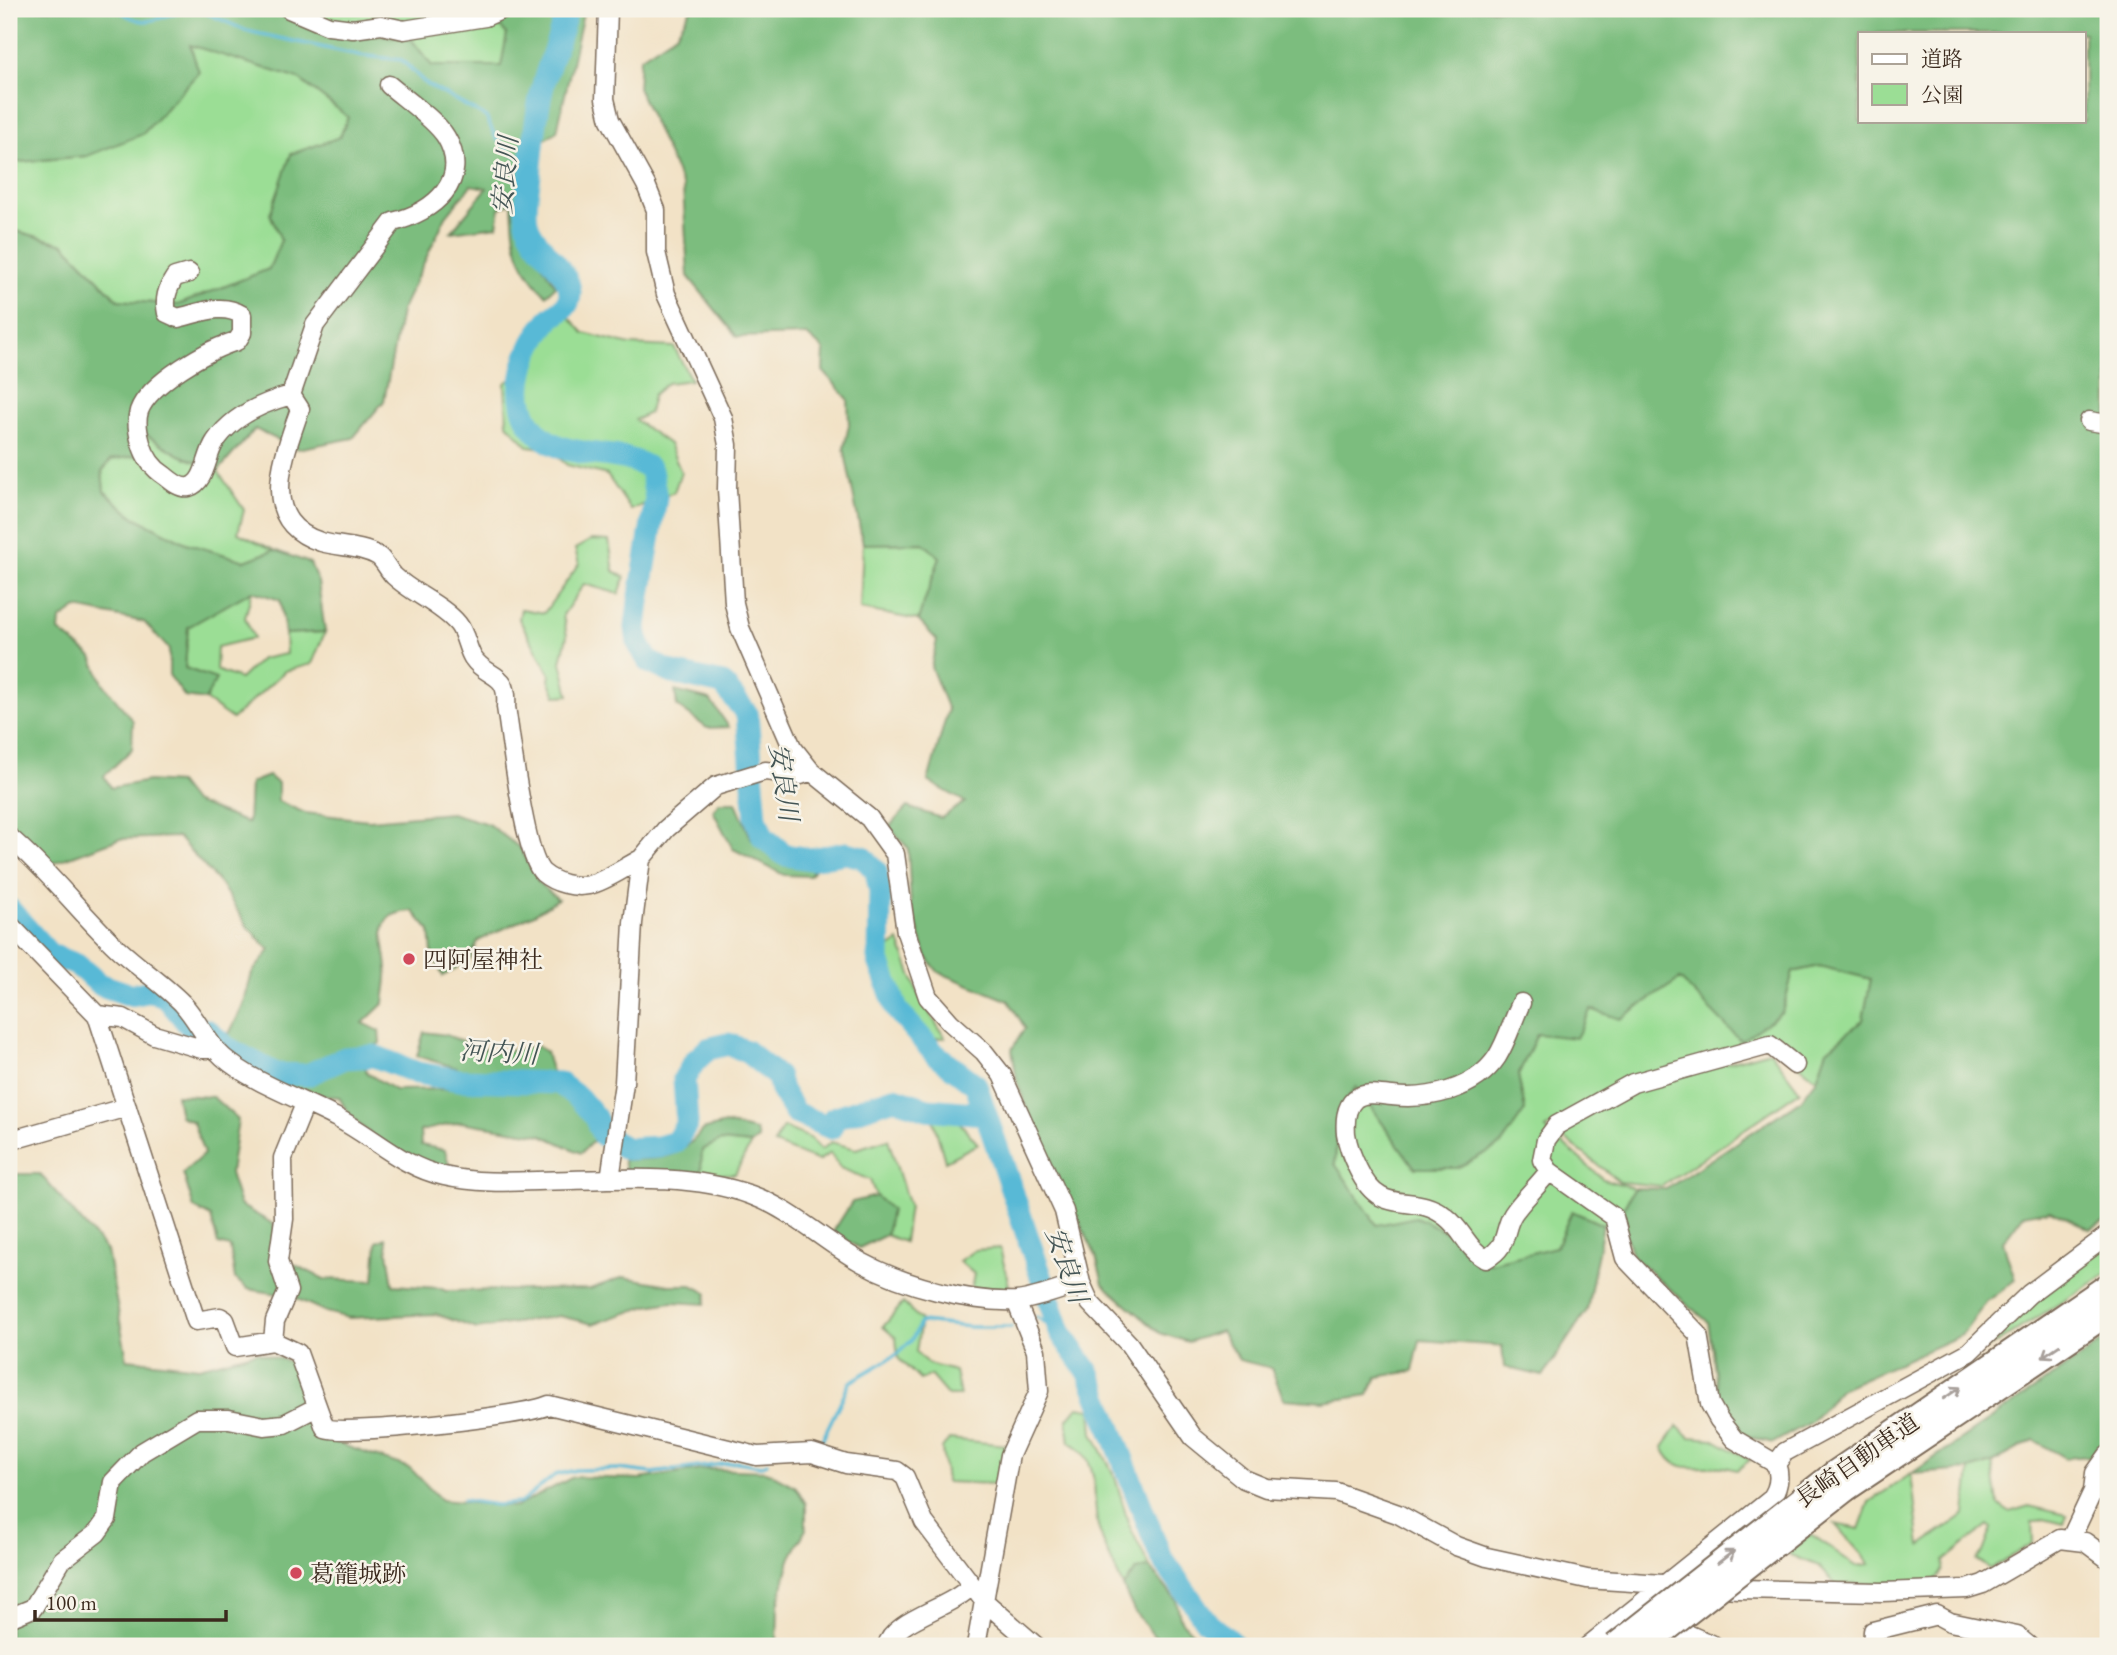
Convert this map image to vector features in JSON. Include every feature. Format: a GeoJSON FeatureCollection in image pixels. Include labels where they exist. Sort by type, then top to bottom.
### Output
{"type":"FeatureCollection","features":[{"type":"Feature","properties":{"kind":"highway","name":"長崎自動車道"},"geometry":{"type":"LineString","coordinates":[[1615,1646],[2108,1286]]}},
{"type":"Feature","properties":{"kind":"highway","name":"長崎自動車道"},"geometry":{"type":"LineString","coordinates":[[1645,1646],[1841,1480],[2108,1313]]}},
{"type":"Feature","properties":{"kind":"street"},"geometry":{"type":"LineString","coordinates":[[289,9],[329,26],[354,29],[382,25],[404,30],[485,17],[503,9]]}},
{"type":"Feature","properties":{"kind":"street"},"geometry":{"type":"LineString","coordinates":[[608,9],[605,99],[610,120],[652,197],[656,210],[656,252],[666,294],[723,418],[728,444],[727,489],[733,603],[740,628],[792,747],[811,771],[869,818],[895,854],[906,932],[928,996],[950,1022],[984,1052],[1002,1075],[1064,1211],[1075,1285],[1129,1344],[1193,1437],[1244,1479],[1266,1488],[1336,1492],[1369,1503],[1456,1546],[1487,1557],[1587,1578],[1751,1590],[1938,1590],[1983,1584],[2050,1543],[2071,1538],[2085,1542],[2108,1559]]}},
{"type":"Feature","properties":{"kind":"street"},"geometry":{"type":"LineString","coordinates":[[290,395],[315,325],[393,222],[411,218],[438,203],[453,175],[453,154],[445,135],[390,85]]}},
{"type":"Feature","properties":{"kind":"street"},"geometry":{"type":"LineString","coordinates":[[189,273],[175,277],[169,286],[164,302],[167,313],[178,318],[212,309],[231,308],[242,315],[242,333],[237,341],[207,351],[145,400],[138,414],[138,430],[144,455],[156,471],[181,487],[189,487],[199,480],[215,441],[245,412],[262,403],[290,395]]}},
{"type":"Feature","properties":{"kind":"street"},"geometry":{"type":"LineString","coordinates":[[290,395],[300,409],[278,488],[281,507],[298,528],[317,541],[363,549],[380,557],[400,581],[459,625],[472,657],[500,678],[507,691],[506,707],[525,818],[542,873],[565,884],[590,885],[641,859],[666,829],[716,786],[765,771],[801,775],[811,771]]}},
{"type":"Feature","properties":{"kind":"street"},"geometry":{"type":"LineString","coordinates":[[2089,421],[2108,424]]}},
{"type":"Feature","properties":{"kind":"street"},"geometry":{"type":"LineString","coordinates":[[9,837],[42,864],[81,912],[118,949],[164,986],[199,1024],[211,1044],[225,1059],[305,1104],[338,1119],[413,1166],[445,1177],[491,1182],[680,1181],[720,1186],[753,1196],[804,1221],[862,1263],[954,1296],[1019,1300],[1075,1285]]}},
{"type":"Feature","properties":{"kind":"street"},"geometry":{"type":"LineString","coordinates":[[610,1180],[624,1083],[633,923],[641,859]]}},
{"type":"Feature","properties":{"kind":"street"},"geometry":{"type":"LineString","coordinates":[[9,924],[97,1015],[196,1321],[220,1317],[225,1321],[235,1347],[273,1341],[298,1353],[325,1429],[474,1420],[536,1411],[549,1405],[635,1428],[757,1455],[812,1453],[846,1464],[897,1471],[905,1476],[924,1522],[984,1601],[1036,1646]]}},
{"type":"Feature","properties":{"kind":"street"},"geometry":{"type":"LineString","coordinates":[[1521,1003],[1497,1057],[1475,1077],[1443,1093],[1424,1098],[1368,1094],[1356,1099],[1347,1113],[1348,1148],[1366,1185],[1378,1197],[1411,1203],[1446,1217],[1473,1252],[1486,1259],[1497,1253],[1506,1239],[1513,1214],[1549,1171]]}},
{"type":"Feature","properties":{"kind":"street"},"geometry":{"type":"LineString","coordinates":[[97,1015],[123,1018],[154,1035],[202,1049],[211,1044]]}},
{"type":"Feature","properties":{"kind":"street"},"geometry":{"type":"LineString","coordinates":[[1776,1464],[1734,1439],[1718,1420],[1710,1404],[1699,1334],[1625,1258],[1614,1217],[1549,1171],[1542,1160],[1546,1140],[1558,1125],[1633,1083],[1770,1045],[1796,1065]]}},
{"type":"Feature","properties":{"kind":"street"},"geometry":{"type":"LineString","coordinates":[[273,1341],[275,1321],[288,1291],[278,1261],[284,1219],[283,1158],[305,1104]]}},
{"type":"Feature","properties":{"kind":"street"},"geometry":{"type":"LineString","coordinates":[[9,1141],[127,1107]]}},
{"type":"Feature","properties":{"kind":"street"},"geometry":{"type":"LineString","coordinates":[[1588,1646],[1769,1500],[1776,1492],[1776,1464],[1785,1452],[1969,1352],[2029,1294],[2108,1235]]}},
{"type":"Feature","properties":{"kind":"street"},"geometry":{"type":"LineString","coordinates":[[976,1646],[1010,1455],[1039,1391],[1036,1350],[1019,1300]]}},
{"type":"Feature","properties":{"kind":"street"},"geometry":{"type":"LineString","coordinates":[[9,1618],[33,1608],[62,1560],[97,1533],[107,1519],[113,1482],[142,1452],[197,1419],[229,1419],[264,1426],[284,1424],[317,1407]]}},
{"type":"Feature","properties":{"kind":"street"},"geometry":{"type":"LineString","coordinates":[[2071,1538],[2093,1491],[2095,1473],[2108,1455]]}},
{"type":"Feature","properties":{"kind":"street"},"geometry":{"type":"LineString","coordinates":[[887,1646],[889,1637],[901,1627],[962,1597],[972,1585]]}},
{"type":"Feature","properties":{"kind":"street"},"geometry":{"type":"LineString","coordinates":[[1937,1615],[1938,1590]]}},
{"type":"Feature","properties":{"kind":"street"},"geometry":{"type":"LineString","coordinates":[[1872,1646],[1873,1631],[1877,1627],[1898,1626],[1915,1619],[1937,1615],[1950,1622],[2017,1636],[2029,1646]]}},
{"type":"Feature","properties":{"kind":"street"},"geometry":{"type":"LineString","coordinates":[[1683,1632],[1715,1646]]}},
{"type":"Feature","properties":{"kind":"green space"},"geometry":{"type":"Polygon","coordinates":[[[9,9],[276,9],[334,32],[411,39],[432,66],[501,66],[507,34],[484,9],[584,9],[557,131],[545,139],[530,139],[522,233],[556,286],[546,295],[528,273],[518,253],[512,202],[500,208],[497,226],[451,232],[487,188],[471,185],[446,216],[401,311],[384,401],[353,438],[297,449],[255,429],[218,471],[180,455],[143,433],[136,456],[111,460],[102,471],[104,491],[134,517],[186,543],[245,561],[274,550],[310,563],[318,582],[325,632],[285,634],[280,600],[252,591],[188,627],[185,668],[216,679],[205,700],[185,697],[169,675],[169,649],[144,622],[77,608],[60,620],[59,631],[92,657],[103,683],[133,721],[132,749],[104,776],[111,788],[148,781],[178,783],[193,802],[248,823],[250,783],[268,776],[278,783],[278,801],[305,813],[369,820],[451,813],[488,824],[520,848],[540,884],[558,899],[534,914],[478,941],[470,959],[443,976],[432,953],[430,931],[413,911],[399,913],[385,922],[383,938],[387,973],[384,1003],[363,1023],[379,1031],[380,1043],[362,1054],[367,1073],[395,1090],[457,1089],[457,1068],[417,1056],[424,1032],[446,1035],[495,1053],[537,1046],[546,1052],[560,1087],[598,1136],[581,1153],[542,1135],[461,1122],[420,1131],[421,1145],[445,1150],[449,1165],[417,1159],[401,1153],[371,1134],[358,1123],[339,1097],[295,1090],[258,1072],[231,1056],[229,1034],[243,1006],[252,973],[270,950],[247,926],[222,886],[178,837],[119,839],[53,863],[9,828],[9,229],[64,244],[118,300],[178,305],[269,269],[281,240],[270,214],[291,154],[340,137],[348,117],[299,79],[190,45],[199,72],[143,134],[87,156],[9,163],[9,9]]]}},
{"type":"Feature","properties":{"kind":"green space"},"geometry":{"type":"Polygon","coordinates":[[[276,9],[484,9],[507,34],[502,66],[432,66],[411,39],[334,32],[276,9]]]}},
{"type":"Feature","properties":{"kind":"green space"},"geometry":{"type":"Polygon","coordinates":[[[691,9],[2108,9],[2108,1220],[2090,1229],[2050,1210],[2023,1215],[2003,1242],[2015,1280],[1987,1301],[1962,1335],[1840,1389],[1811,1422],[1773,1443],[1742,1435],[1720,1406],[1708,1322],[1632,1256],[1619,1216],[1634,1188],[1666,1189],[1801,1100],[1817,1079],[1827,1050],[1863,1020],[1871,979],[1819,966],[1793,972],[1782,1012],[1741,1041],[1680,979],[1620,1019],[1591,1009],[1576,1038],[1537,1034],[1518,1075],[1525,1110],[1501,1145],[1457,1168],[1415,1168],[1356,1087],[1338,1111],[1335,1164],[1377,1225],[1416,1217],[1448,1232],[1478,1266],[1556,1247],[1572,1211],[1603,1225],[1587,1310],[1543,1376],[1504,1367],[1502,1346],[1420,1340],[1413,1371],[1377,1377],[1368,1395],[1323,1402],[1284,1399],[1271,1368],[1239,1360],[1221,1331],[1188,1342],[1160,1333],[1103,1284],[1096,1256],[1037,1135],[1017,1082],[1012,1049],[1025,1028],[1009,1001],[938,972],[926,956],[911,906],[908,848],[889,827],[907,807],[941,818],[965,802],[928,781],[948,710],[931,667],[937,640],[918,620],[940,557],[923,543],[863,544],[844,448],[849,425],[848,399],[823,371],[824,350],[807,335],[737,337],[688,276],[683,187],[638,88],[640,58],[676,34],[691,9]]]}},
{"type":"Feature","properties":{"kind":"green space"},"geometry":{"type":"Polygon","coordinates":[[[190,44],[299,79],[348,117],[340,137],[269,269],[178,305],[118,300],[64,244],[9,229],[9,163],[87,156],[190,44]]]}},
{"type":"Feature","properties":{"kind":"green space"},"geometry":{"type":"Polygon","coordinates":[[[569,317],[584,333],[630,345],[674,347],[691,380],[667,383],[653,395],[649,413],[635,420],[669,444],[681,472],[674,492],[631,510],[607,475],[567,465],[549,449],[528,446],[507,424],[505,383],[531,368],[553,323],[569,317]]]}},
{"type":"Feature","properties":{"kind":"green space"},"geometry":{"type":"Polygon","coordinates":[[[143,433],[180,455],[218,471],[244,510],[238,533],[274,550],[245,561],[186,543],[134,517],[104,491],[102,471],[143,433]]]}},
{"type":"Feature","properties":{"kind":"green space"},"geometry":{"type":"Polygon","coordinates":[[[591,540],[609,541],[614,571],[625,577],[619,594],[584,584],[563,615],[567,636],[561,662],[569,695],[556,696],[549,680],[550,674],[519,619],[521,609],[544,613],[579,564],[575,549],[591,540]]]}},
{"type":"Feature","properties":{"kind":"green space"},"geometry":{"type":"Polygon","coordinates":[[[923,543],[940,557],[918,620],[860,609],[863,544],[923,543]]]}},
{"type":"Feature","properties":{"kind":"green space"},"geometry":{"type":"Polygon","coordinates":[[[252,591],[245,618],[254,638],[217,647],[216,670],[240,679],[261,659],[286,654],[285,634],[325,632],[312,664],[285,671],[232,719],[205,700],[215,679],[185,668],[188,627],[252,591]]]}},
{"type":"Feature","properties":{"kind":"green space"},"geometry":{"type":"Polygon","coordinates":[[[675,691],[710,700],[729,727],[707,728],[677,706],[675,691]]]}},
{"type":"Feature","properties":{"kind":"green space"},"geometry":{"type":"Polygon","coordinates":[[[719,802],[736,802],[751,838],[784,860],[815,868],[809,876],[784,875],[733,849],[713,811],[719,802]]]}},
{"type":"Feature","properties":{"kind":"green space"},"geometry":{"type":"Polygon","coordinates":[[[899,941],[919,996],[945,1038],[929,1038],[899,1000],[886,950],[899,941]]]}},
{"type":"Feature","properties":{"kind":"green space"},"geometry":{"type":"Polygon","coordinates":[[[1819,966],[1871,979],[1863,1020],[1827,1050],[1817,1079],[1769,1041],[1630,1079],[1546,1129],[1603,1179],[1634,1188],[1619,1216],[1603,1225],[1572,1211],[1556,1247],[1478,1266],[1448,1232],[1377,1225],[1335,1164],[1338,1111],[1356,1087],[1415,1168],[1525,1111],[1518,1075],[1537,1034],[1591,1009],[1620,1019],[1680,979],[1782,1012],[1793,972],[1819,966]]]}},
{"type":"Feature","properties":{"kind":"green space"},"geometry":{"type":"Polygon","coordinates":[[[1770,1051],[1800,1091],[1662,1186],[1620,1182],[1556,1132],[1634,1088],[1770,1051]]]}},
{"type":"Feature","properties":{"kind":"green space"},"geometry":{"type":"Polygon","coordinates":[[[176,1095],[213,1097],[238,1120],[230,1173],[240,1205],[273,1224],[291,1263],[324,1279],[374,1281],[377,1242],[386,1238],[393,1285],[439,1288],[446,1291],[590,1289],[624,1277],[669,1285],[692,1285],[707,1293],[705,1304],[672,1302],[648,1306],[593,1324],[559,1316],[477,1329],[436,1314],[349,1318],[326,1312],[291,1296],[248,1289],[235,1279],[230,1247],[218,1244],[211,1217],[194,1208],[183,1173],[204,1154],[193,1122],[180,1116],[176,1095]]]}},
{"type":"Feature","properties":{"kind":"green space"},"geometry":{"type":"Polygon","coordinates":[[[956,1118],[978,1144],[945,1161],[933,1120],[956,1118]]]}},
{"type":"Feature","properties":{"kind":"green space"},"geometry":{"type":"Polygon","coordinates":[[[725,1124],[756,1131],[758,1139],[751,1144],[720,1141],[702,1150],[701,1174],[626,1175],[623,1160],[667,1156],[685,1147],[702,1130],[725,1124]]]}},
{"type":"Feature","properties":{"kind":"green space"},"geometry":{"type":"Polygon","coordinates":[[[783,1127],[810,1138],[821,1150],[831,1142],[856,1149],[888,1139],[909,1206],[904,1242],[886,1235],[890,1210],[876,1196],[870,1180],[840,1168],[830,1153],[818,1161],[774,1144],[783,1127]]]}},
{"type":"Feature","properties":{"kind":"green space"},"geometry":{"type":"Polygon","coordinates":[[[720,1141],[751,1144],[735,1174],[701,1174],[701,1150],[720,1141]]]}},
{"type":"Feature","properties":{"kind":"green space"},"geometry":{"type":"Polygon","coordinates":[[[9,1174],[40,1174],[107,1251],[127,1359],[199,1367],[257,1352],[294,1363],[319,1437],[410,1468],[441,1500],[516,1507],[573,1477],[640,1479],[707,1469],[766,1471],[796,1487],[806,1504],[806,1529],[790,1559],[778,1605],[777,1646],[9,1646],[9,1174]]]}},
{"type":"Feature","properties":{"kind":"green space"},"geometry":{"type":"Polygon","coordinates":[[[876,1196],[891,1210],[886,1235],[859,1248],[833,1232],[852,1202],[876,1196]]]}},
{"type":"Feature","properties":{"kind":"green space"},"geometry":{"type":"Polygon","coordinates":[[[2108,1243],[2108,1273],[1987,1349],[2076,1261],[2108,1243]]]}},
{"type":"Feature","properties":{"kind":"green space"},"geometry":{"type":"Polygon","coordinates":[[[1000,1248],[1011,1294],[971,1290],[974,1274],[959,1261],[975,1250],[1000,1248]]]}},
{"type":"Feature","properties":{"kind":"green space"},"geometry":{"type":"Polygon","coordinates":[[[903,1303],[921,1320],[916,1352],[928,1364],[955,1371],[960,1396],[948,1396],[930,1375],[920,1380],[898,1358],[896,1338],[883,1327],[903,1303]]]}},
{"type":"Feature","properties":{"kind":"green space"},"geometry":{"type":"Polygon","coordinates":[[[2108,1338],[2108,1439],[2091,1456],[2065,1458],[2034,1440],[1992,1463],[1970,1470],[1911,1474],[2108,1338]]]}},
{"type":"Feature","properties":{"kind":"green space"},"geometry":{"type":"Polygon","coordinates":[[[1078,1407],[1091,1409],[1093,1433],[1115,1477],[1129,1525],[1150,1568],[1136,1570],[1123,1587],[1098,1526],[1092,1469],[1080,1450],[1070,1442],[1067,1420],[1078,1407]]]}},
{"type":"Feature","properties":{"kind":"green space"},"geometry":{"type":"Polygon","coordinates":[[[1678,1426],[1690,1437],[1713,1439],[1750,1460],[1737,1470],[1725,1467],[1693,1468],[1676,1464],[1663,1447],[1678,1426]]]}},
{"type":"Feature","properties":{"kind":"green space"},"geometry":{"type":"Polygon","coordinates":[[[949,1439],[1007,1445],[995,1484],[946,1482],[942,1449],[949,1439]]]}},
{"type":"Feature","properties":{"kind":"green space"},"geometry":{"type":"Polygon","coordinates":[[[1992,1463],[1998,1504],[2009,1512],[2029,1506],[2067,1515],[2064,1524],[2044,1519],[2032,1523],[2033,1543],[1990,1569],[1976,1560],[1983,1552],[1992,1528],[1988,1525],[1944,1561],[1943,1570],[1935,1581],[1836,1585],[1819,1566],[1788,1554],[1811,1534],[1856,1566],[1870,1564],[1835,1524],[1859,1529],[1869,1502],[1911,1474],[1920,1546],[1965,1514],[1970,1470],[1992,1463]]]}},
{"type":"Feature","properties":{"kind":"green space"},"geometry":{"type":"Polygon","coordinates":[[[1150,1568],[1176,1600],[1181,1621],[1206,1646],[1162,1646],[1134,1611],[1123,1587],[1136,1570],[1150,1568]]]}},
{"type":"Feature","properties":{"kind":"waterway"},"geometry":{"type":"LineString","coordinates":[[118,9],[129,17],[147,21],[194,9]]}},
{"type":"Feature","properties":{"kind":"waterway"},"geometry":{"type":"LineString","coordinates":[[197,9],[247,31],[358,55],[402,60],[426,84],[486,117],[496,138],[509,151],[531,163]]}},
{"type":"Feature","properties":{"kind":"waterway","name":"安良川"},"geometry":{"type":"LineString","coordinates":[[567,9],[540,101],[526,210],[531,232],[565,276],[570,294],[565,307],[548,321],[533,343],[523,369],[523,408],[528,420],[540,435],[554,444],[570,450],[637,462],[651,470],[656,498],[639,602],[636,627],[638,643],[649,662],[673,673],[723,684],[747,714],[756,818],[763,837],[785,855],[810,859],[846,853],[863,857],[876,871],[880,891],[879,961],[897,1010],[935,1054],[976,1085],[1060,1332],[1089,1373],[1161,1557],[1206,1621],[1235,1646]]}},
{"type":"Feature","properties":{"kind":"waterway","name":"河内川"},"geometry":{"type":"LineString","coordinates":[[9,909],[49,954],[77,965],[101,985],[131,995],[152,991],[167,998],[189,1025],[208,1031],[226,1047],[276,1074],[307,1075],[345,1058],[374,1056],[417,1073],[459,1080],[559,1083],[580,1099],[595,1117],[603,1135],[627,1149],[659,1147],[676,1142],[687,1123],[684,1079],[695,1061],[708,1049],[728,1044],[746,1051],[778,1077],[781,1090],[795,1113],[831,1128],[834,1118],[894,1098],[927,1109],[985,1114]]}},
{"type":"Feature","properties":{"kind":"waterway"},"geometry":{"type":"LineString","coordinates":[[1037,1317],[1060,1332]]}},
{"type":"Feature","properties":{"kind":"waterway"},"geometry":{"type":"LineString","coordinates":[[818,1448],[850,1382],[896,1355],[911,1341],[921,1322],[970,1327],[1011,1327]]}},
{"type":"Feature","properties":{"kind":"waterway"},"geometry":{"type":"LineString","coordinates":[[463,1500],[496,1505],[520,1503],[555,1475],[576,1470],[618,1469],[652,1473],[738,1462],[761,1466],[767,1463]]}},
{"type":"Feature","properties":{"kind":"place","name":"四阿屋神社"},"geometry":{"type":"Point","coordinates":[409,959]}},
{"type":"Feature","properties":{"kind":"place","name":"葛籠城跡"},"geometry":{"type":"Point","coordinates":[296,1573]}}]}
